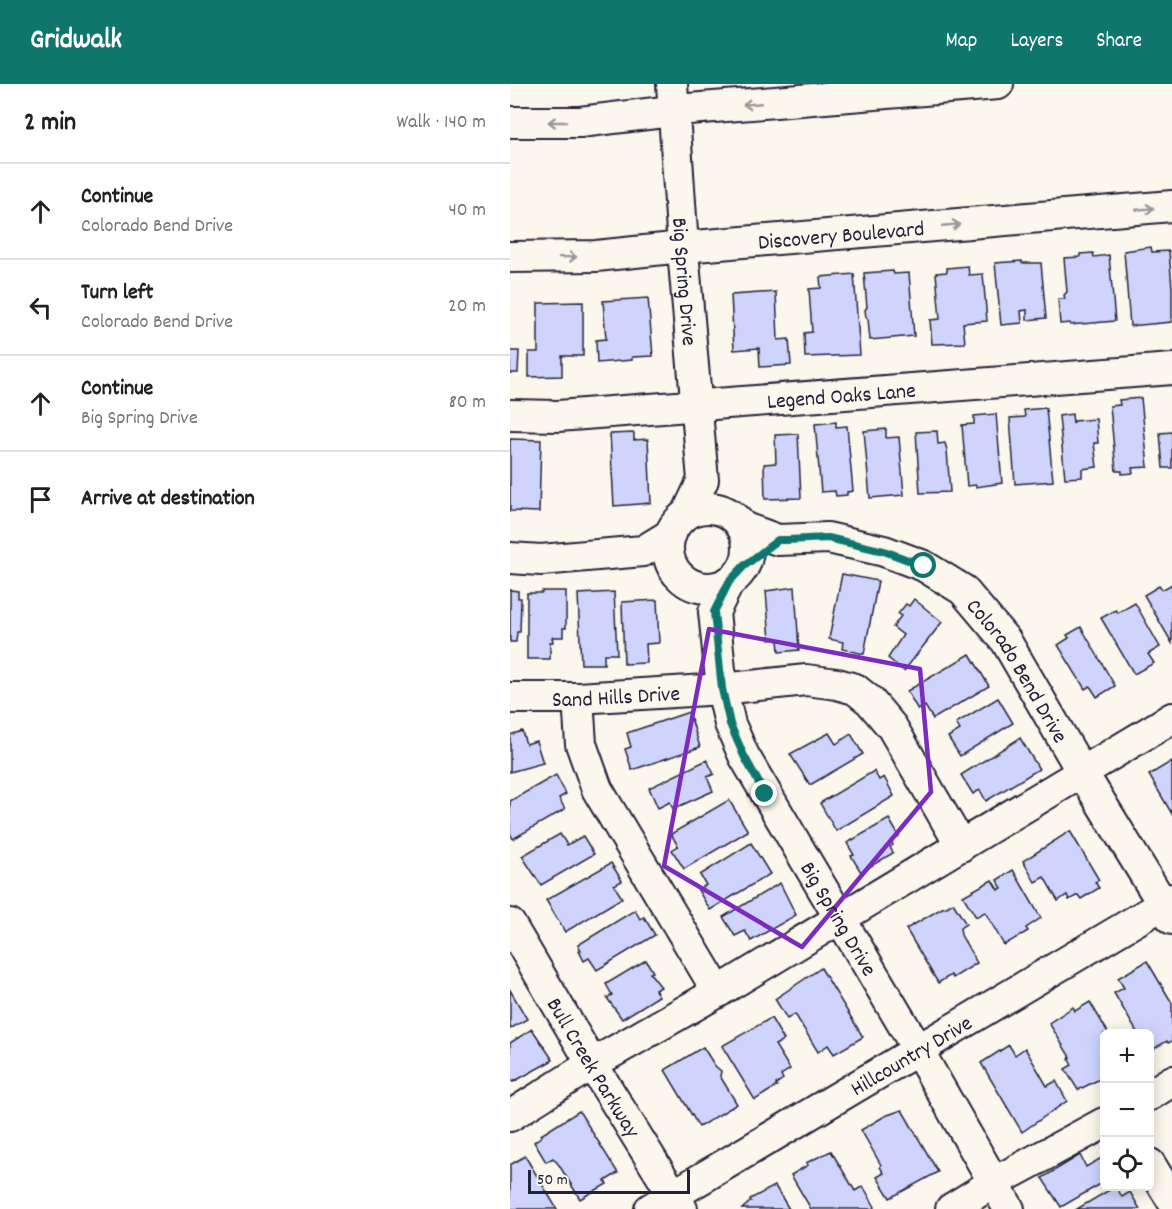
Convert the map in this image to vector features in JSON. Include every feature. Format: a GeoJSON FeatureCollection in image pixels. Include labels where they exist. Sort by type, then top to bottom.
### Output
{"type":"FeatureCollection","features":[{"type":"Feature","properties":{"kind":"street"},"geometry":{"type":"LineString","coordinates":[[510,122],[580,122],[672,97],[998,84]]}},
{"type":"Feature","properties":{"kind":"street","name":"Big Spring Drive"},"geometry":{"type":"LineString","coordinates":[[672,97],[703,480],[732,519]]}},
{"type":"Feature","properties":{"kind":"street","name":"Discovery Boulevard"},"geometry":{"type":"LineString","coordinates":[[510,257],[596,256],[1172,206]]}},
{"type":"Feature","properties":{"kind":"street","name":"Legend Oaks Lane"},"geometry":{"type":"LineString","coordinates":[[510,415],[558,416],[1172,369]]}},
{"type":"Feature","properties":{"kind":"street","name":"Big Spring Drive"},"geometry":{"type":"LineString","coordinates":[[679,524],[703,480]]}},
{"type":"Feature","properties":{"kind":"street"},"geometry":{"type":"LineString","coordinates":[[510,558],[541,560],[643,551],[679,524],[704,508],[732,519],[747,539],[747,553],[714,612],[681,575],[669,557],[668,545],[679,524]]}},
{"type":"Feature","properties":{"kind":"street","name":"Colorado Bend Drive"},"geometry":{"type":"LineString","coordinates":[[732,519],[778,540],[828,538],[884,551],[924,566],[963,590],[1006,640],[1082,772],[1169,907]]}},
{"type":"Feature","properties":{"kind":"street"},"geometry":{"type":"LineString","coordinates":[[643,551],[681,575],[709,588],[736,574],[778,540]]}},
{"type":"Feature","properties":{"kind":"street","name":"Big Spring Drive"},"geometry":{"type":"LineString","coordinates":[[714,612],[722,689],[730,724],[744,756],[1009,1209]]}},
{"type":"Feature","properties":{"kind":"street","name":"Sand Hills Drive"},"geometry":{"type":"LineString","coordinates":[[510,698],[578,698],[722,689],[806,680],[855,689],[870,700],[892,727],[961,846]]}},
{"type":"Feature","properties":{"kind":"street"},"geometry":{"type":"LineString","coordinates":[[578,698],[581,744],[597,789],[718,992]]}},
{"type":"Feature","properties":{"kind":"street"},"geometry":{"type":"LineString","coordinates":[[510,1116],[592,1064],[718,992],[1172,718]]}},
{"type":"Feature","properties":{"kind":"street","name":"Hillcountry Drive"},"geometry":{"type":"LineString","coordinates":[[669,1205],[918,1050],[1169,907]]}},
{"type":"Feature","properties":{"kind":"street","name":"Bull Creek Parkway"},"geometry":{"type":"LineString","coordinates":[[510,924],[592,1064],[669,1205]]}},
{"type":"Feature","properties":{"kind":"street"},"geometry":{"type":"LineString","coordinates":[[1154,1092],[1172,1081]]}},
{"type":"Feature","properties":{"kind":"street"},"geometry":{"type":"LineString","coordinates":[[951,1209],[993,1183],[1100,1125]]}},
{"type":"Feature","properties":{"kind":"street"},"geometry":{"type":"LineString","coordinates":[[1154,1172],[1172,1200]]}},
{"type":"Feature","properties":{"kind":"highlighted area"},"geometry":{"type":"Polygon","coordinates":[[[709,629],[920,669],[931,792],[802,947],[664,866],[709,629]]]}},
{"type":"Feature","properties":{"kind":"building"},"geometry":{"type":"Polygon","coordinates":[[[1151,247],[1152,252],[1169,251],[1172,322],[1130,326],[1124,251],[1151,247]]]}},
{"type":"Feature","properties":{"kind":"building"},"geometry":{"type":"Polygon","coordinates":[[[1093,253],[1094,257],[1109,255],[1115,321],[1060,324],[1058,299],[1065,299],[1064,295],[1067,292],[1064,258],[1093,253]]]}},
{"type":"Feature","properties":{"kind":"building"},"geometry":{"type":"Polygon","coordinates":[[[1022,261],[1022,263],[1041,263],[1046,318],[1027,320],[1027,310],[1021,311],[1022,323],[1001,325],[995,263],[1022,261]]]}},
{"type":"Feature","properties":{"kind":"building"},"geometry":{"type":"Polygon","coordinates":[[[968,266],[969,275],[983,274],[987,321],[963,323],[965,343],[932,344],[930,320],[940,319],[936,273],[947,272],[947,268],[968,266]]]}},
{"type":"Feature","properties":{"kind":"building"},"geometry":{"type":"Polygon","coordinates":[[[893,271],[894,274],[909,273],[914,336],[870,340],[865,310],[867,307],[864,273],[893,271]]]}},
{"type":"Feature","properties":{"kind":"building"},"geometry":{"type":"Polygon","coordinates":[[[854,274],[860,355],[805,357],[804,333],[812,332],[809,289],[821,288],[820,277],[854,274]]]}},
{"type":"Feature","properties":{"kind":"building"},"geometry":{"type":"Polygon","coordinates":[[[776,292],[778,340],[789,339],[791,365],[760,367],[759,348],[734,350],[731,295],[776,292]]]}},
{"type":"Feature","properties":{"kind":"building"},"geometry":{"type":"Polygon","coordinates":[[[648,298],[653,356],[597,363],[596,340],[606,339],[603,301],[648,298]]]}},
{"type":"Feature","properties":{"kind":"building"},"geometry":{"type":"Polygon","coordinates":[[[583,302],[583,356],[562,356],[562,376],[529,377],[529,352],[538,352],[538,303],[583,302]]]}},
{"type":"Feature","properties":{"kind":"building"},"geometry":{"type":"Polygon","coordinates":[[[510,351],[519,351],[518,373],[510,373],[510,351]]]}},
{"type":"Feature","properties":{"kind":"building"},"geometry":{"type":"Polygon","coordinates":[[[1141,398],[1148,467],[1132,468],[1133,473],[1122,474],[1122,471],[1116,471],[1110,406],[1120,405],[1119,400],[1141,398]]]}},
{"type":"Feature","properties":{"kind":"building"},"geometry":{"type":"Polygon","coordinates":[[[1046,408],[1053,481],[1015,484],[1010,418],[1025,417],[1024,410],[1046,408]]]}},
{"type":"Feature","properties":{"kind":"building"},"geometry":{"type":"Polygon","coordinates":[[[996,414],[1002,483],[967,486],[962,425],[974,424],[974,416],[996,414]]]}},
{"type":"Feature","properties":{"kind":"building"},"geometry":{"type":"Polygon","coordinates":[[[1072,414],[1073,424],[1074,421],[1096,419],[1098,443],[1094,443],[1097,467],[1082,469],[1082,477],[1065,478],[1059,416],[1072,414]]]}},
{"type":"Feature","properties":{"kind":"building"},"geometry":{"type":"Polygon","coordinates":[[[836,422],[836,427],[847,426],[853,491],[847,492],[847,495],[836,496],[835,491],[821,492],[815,424],[836,422]]]}},
{"type":"Feature","properties":{"kind":"building"},"geometry":{"type":"Polygon","coordinates":[[[886,429],[886,438],[899,437],[904,495],[870,498],[864,431],[886,429]]]}},
{"type":"Feature","properties":{"kind":"building"},"geometry":{"type":"Polygon","coordinates":[[[937,431],[938,444],[945,443],[947,450],[950,492],[920,493],[916,432],[937,431]]]}},
{"type":"Feature","properties":{"kind":"building"},"geometry":{"type":"Polygon","coordinates":[[[1172,432],[1172,468],[1163,468],[1160,433],[1172,432]]]}},
{"type":"Feature","properties":{"kind":"building"},"geometry":{"type":"Polygon","coordinates":[[[634,433],[634,440],[648,439],[651,503],[614,506],[610,434],[634,433]]]}},
{"type":"Feature","properties":{"kind":"building"},"geometry":{"type":"Polygon","coordinates":[[[798,434],[801,498],[765,499],[764,464],[776,463],[775,435],[798,434]]]}},
{"type":"Feature","properties":{"kind":"building"},"geometry":{"type":"Polygon","coordinates":[[[510,439],[541,440],[539,512],[510,511],[510,439]]]}},
{"type":"Feature","properties":{"kind":"building"},"geometry":{"type":"Polygon","coordinates":[[[842,574],[878,581],[864,654],[842,649],[843,642],[829,639],[842,574]]]}},
{"type":"Feature","properties":{"kind":"building"},"geometry":{"type":"Polygon","coordinates":[[[1172,584],[1172,643],[1144,595],[1159,586],[1162,590],[1172,584]]]}},
{"type":"Feature","properties":{"kind":"building"},"geometry":{"type":"Polygon","coordinates":[[[795,587],[799,650],[779,652],[778,639],[770,640],[766,591],[795,587]]]}},
{"type":"Feature","properties":{"kind":"building"},"geometry":{"type":"Polygon","coordinates":[[[510,590],[518,591],[518,598],[521,598],[520,632],[517,632],[516,642],[510,642],[510,590]]]}},
{"type":"Feature","properties":{"kind":"building"},"geometry":{"type":"Polygon","coordinates":[[[542,591],[566,591],[566,628],[563,628],[563,637],[552,637],[550,659],[527,659],[527,593],[542,593],[542,591]]]}},
{"type":"Feature","properties":{"kind":"building"},"geometry":{"type":"Polygon","coordinates":[[[614,592],[617,654],[604,654],[604,664],[581,664],[578,594],[614,592]]]}},
{"type":"Feature","properties":{"kind":"building"},"geometry":{"type":"Polygon","coordinates":[[[914,599],[942,622],[904,671],[888,658],[903,635],[893,627],[901,616],[898,614],[906,604],[909,606],[914,599]]]}},
{"type":"Feature","properties":{"kind":"building"},"geometry":{"type":"Polygon","coordinates":[[[657,600],[659,643],[646,644],[647,663],[624,664],[622,602],[657,600]]]}},
{"type":"Feature","properties":{"kind":"building"},"geometry":{"type":"Polygon","coordinates":[[[1135,603],[1160,647],[1148,654],[1154,663],[1134,674],[1101,618],[1116,610],[1118,613],[1135,603]]]}},
{"type":"Feature","properties":{"kind":"building"},"geometry":{"type":"Polygon","coordinates":[[[1081,627],[1115,686],[1097,697],[1090,686],[1085,689],[1058,645],[1069,638],[1067,635],[1081,627]]]}},
{"type":"Feature","properties":{"kind":"building"},"geometry":{"type":"Polygon","coordinates":[[[970,654],[989,686],[933,719],[925,706],[918,710],[907,691],[970,654]]]}},
{"type":"Feature","properties":{"kind":"building"},"geometry":{"type":"Polygon","coordinates":[[[998,698],[1013,723],[960,756],[948,737],[960,730],[956,723],[998,698]]]}},
{"type":"Feature","properties":{"kind":"building"},"geometry":{"type":"Polygon","coordinates":[[[689,712],[700,747],[632,770],[625,749],[631,747],[627,733],[689,712]]]}},
{"type":"Feature","properties":{"kind":"building"},"geometry":{"type":"Polygon","coordinates":[[[522,731],[526,744],[536,741],[543,763],[510,772],[510,735],[522,731]]]}},
{"type":"Feature","properties":{"kind":"building"},"geometry":{"type":"Polygon","coordinates":[[[829,733],[836,744],[851,734],[863,754],[810,785],[790,754],[829,733]]]}},
{"type":"Feature","properties":{"kind":"building"},"geometry":{"type":"Polygon","coordinates":[[[1020,738],[1039,769],[986,801],[980,790],[973,794],[961,775],[1020,738]]]}},
{"type":"Feature","properties":{"kind":"building"},"geometry":{"type":"Polygon","coordinates":[[[707,760],[714,774],[707,777],[713,791],[673,809],[670,802],[658,808],[649,788],[707,760]]]}},
{"type":"Feature","properties":{"kind":"building"},"geometry":{"type":"Polygon","coordinates":[[[1172,761],[1172,814],[1149,775],[1172,761]]]}},
{"type":"Feature","properties":{"kind":"building"},"geometry":{"type":"Polygon","coordinates":[[[874,771],[879,780],[884,777],[894,796],[836,831],[820,803],[874,771]]]}},
{"type":"Feature","properties":{"kind":"building"},"geometry":{"type":"Polygon","coordinates":[[[556,775],[566,794],[559,798],[565,809],[513,839],[510,833],[510,801],[556,775]]]}},
{"type":"Feature","properties":{"kind":"building"},"geometry":{"type":"Polygon","coordinates":[[[729,800],[748,831],[684,869],[672,850],[678,846],[671,834],[729,800]]]}},
{"type":"Feature","properties":{"kind":"building"},"geometry":{"type":"Polygon","coordinates":[[[889,819],[899,836],[891,841],[893,845],[890,847],[893,853],[861,872],[851,856],[854,855],[847,843],[889,819]]]}},
{"type":"Feature","properties":{"kind":"building"},"geometry":{"type":"Polygon","coordinates":[[[1070,831],[1099,880],[1095,882],[1099,888],[1081,899],[1078,895],[1069,900],[1067,895],[1058,901],[1044,877],[1035,882],[1023,861],[1070,831]]]}},
{"type":"Feature","properties":{"kind":"building"},"geometry":{"type":"Polygon","coordinates":[[[560,834],[567,845],[583,836],[594,854],[541,885],[522,856],[560,834]]]}},
{"type":"Feature","properties":{"kind":"building"},"geometry":{"type":"Polygon","coordinates":[[[751,843],[770,874],[710,910],[698,890],[706,885],[700,875],[751,843]]]}},
{"type":"Feature","properties":{"kind":"building"},"geometry":{"type":"Polygon","coordinates":[[[611,863],[622,881],[614,885],[622,898],[565,932],[546,900],[611,863]]]}},
{"type":"Feature","properties":{"kind":"building"},"geometry":{"type":"Polygon","coordinates":[[[1013,870],[1041,918],[1026,928],[1028,931],[1004,945],[985,912],[976,917],[963,896],[992,880],[998,890],[1002,888],[997,880],[1013,870]]]}},
{"type":"Feature","properties":{"kind":"building"},"geometry":{"type":"Polygon","coordinates":[[[780,883],[796,915],[751,941],[745,931],[735,936],[723,917],[780,883]]]}},
{"type":"Feature","properties":{"kind":"building"},"geometry":{"type":"Polygon","coordinates":[[[953,903],[966,924],[960,928],[961,935],[977,963],[953,978],[951,975],[938,983],[906,929],[953,903]]]}},
{"type":"Feature","properties":{"kind":"building"},"geometry":{"type":"Polygon","coordinates":[[[635,910],[640,919],[644,917],[655,935],[597,970],[589,958],[584,961],[578,945],[635,910]]]}},
{"type":"Feature","properties":{"kind":"building"},"geometry":{"type":"Polygon","coordinates":[[[646,960],[653,972],[650,973],[661,987],[655,990],[659,996],[622,1019],[607,998],[612,995],[606,984],[646,960]]]}},
{"type":"Feature","properties":{"kind":"building"},"geometry":{"type":"Polygon","coordinates":[[[1147,961],[1172,1003],[1172,1041],[1168,1043],[1167,1041],[1154,1049],[1154,1029],[1135,1029],[1114,993],[1124,988],[1118,978],[1147,961]]]}},
{"type":"Feature","properties":{"kind":"building"},"geometry":{"type":"Polygon","coordinates":[[[821,968],[863,1037],[834,1054],[828,1045],[818,1052],[795,1014],[787,1019],[775,999],[821,968]]]}},
{"type":"Feature","properties":{"kind":"building"},"geometry":{"type":"Polygon","coordinates":[[[510,990],[527,1019],[510,1029],[510,990]]]}},
{"type":"Feature","properties":{"kind":"building"},"geometry":{"type":"Polygon","coordinates":[[[1090,1002],[1106,1029],[1100,1029],[1100,1079],[1078,1090],[1065,1069],[1072,1065],[1070,1057],[1049,1023],[1073,1007],[1075,1011],[1090,1002]]]}},
{"type":"Feature","properties":{"kind":"building"},"geometry":{"type":"Polygon","coordinates":[[[771,1018],[784,1040],[775,1045],[790,1069],[781,1075],[783,1079],[776,1084],[777,1086],[755,1100],[722,1046],[771,1018]]]}},
{"type":"Feature","properties":{"kind":"building"},"geometry":{"type":"Polygon","coordinates":[[[532,1029],[553,1060],[513,1082],[510,1079],[510,1043],[532,1029]]]}},
{"type":"Feature","properties":{"kind":"building"},"geometry":{"type":"Polygon","coordinates":[[[1009,1045],[1015,1055],[1025,1048],[1047,1086],[1056,1081],[1067,1101],[1022,1132],[981,1063],[1009,1045]]]}},
{"type":"Feature","properties":{"kind":"building"},"geometry":{"type":"Polygon","coordinates":[[[703,1047],[721,1071],[720,1076],[737,1104],[699,1127],[665,1070],[703,1047]]]}},
{"type":"Feature","properties":{"kind":"building"},"geometry":{"type":"Polygon","coordinates":[[[902,1110],[938,1172],[890,1198],[877,1177],[884,1173],[881,1165],[861,1130],[885,1116],[902,1110]]]}},
{"type":"Feature","properties":{"kind":"building"},"geometry":{"type":"Polygon","coordinates":[[[579,1111],[618,1173],[605,1181],[607,1184],[580,1199],[559,1165],[553,1158],[546,1162],[534,1142],[579,1111]]]}},
{"type":"Feature","properties":{"kind":"building"},"geometry":{"type":"Polygon","coordinates":[[[831,1151],[855,1191],[863,1186],[875,1207],[872,1209],[811,1209],[791,1175],[808,1165],[806,1163],[831,1151]]]}},
{"type":"Feature","properties":{"kind":"building"},"geometry":{"type":"Polygon","coordinates":[[[1080,1155],[1086,1167],[1100,1159],[1100,1184],[1061,1207],[1042,1178],[1080,1155]]]}},
{"type":"Feature","properties":{"kind":"building"},"geometry":{"type":"Polygon","coordinates":[[[525,1156],[557,1209],[510,1209],[510,1165],[525,1156]]]}},
{"type":"Feature","properties":{"kind":"building"},"geometry":{"type":"Polygon","coordinates":[[[775,1186],[789,1209],[742,1209],[751,1201],[750,1199],[775,1186]]]}},
{"type":"Feature","properties":{"kind":"building"},"geometry":{"type":"Polygon","coordinates":[[[1108,1191],[1119,1191],[1122,1197],[1130,1192],[1140,1209],[1077,1209],[1108,1191]]]}},
{"type":"Feature","properties":{"kind":"route"},"geometry":{"type":"LineString","coordinates":[[765,794],[730,724],[722,689],[714,612],[729,582],[744,566],[778,540],[828,538],[884,551],[924,566]]}}]}
